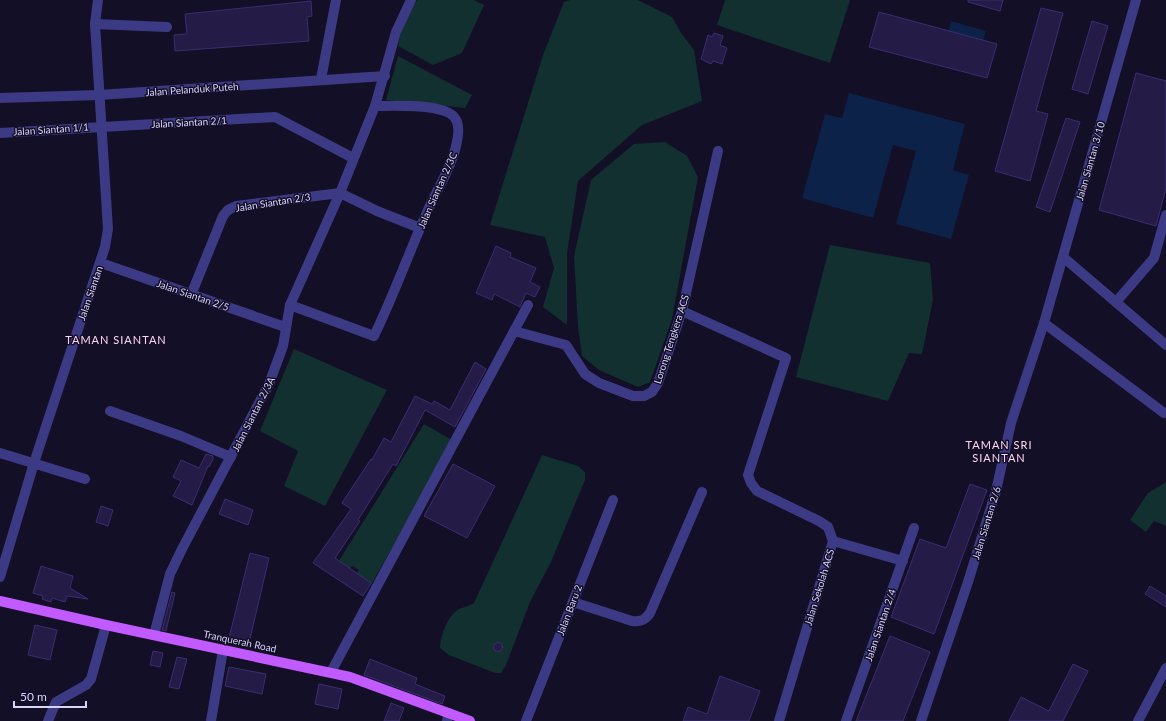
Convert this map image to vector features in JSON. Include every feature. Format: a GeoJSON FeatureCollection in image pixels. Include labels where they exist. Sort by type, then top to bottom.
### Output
{"type":"FeatureCollection","features":[{"type":"Feature","properties":{"kind":"main road","name":"Tranquerah Road"},"geometry":{"type":"LineString","coordinates":[[0,601],[106,625],[331,672],[371,683],[448,717],[470,721]]}},
{"type":"Feature","properties":{"kind":"street","name":"Jalan Siantan"},"geometry":{"type":"LineString","coordinates":[[0,577],[34,463],[101,263],[108,229],[95,24],[98,0]]}},
{"type":"Feature","properties":{"kind":"street"},"geometry":{"type":"LineString","coordinates":[[321,79],[336,0]]}},
{"type":"Feature","properties":{"kind":"street","name":"Jalan Siantan 2/3A"},"geometry":{"type":"LineString","coordinates":[[154,635],[170,574],[198,516],[270,384],[283,346],[285,327],[290,305],[340,193],[385,76],[396,32],[411,0]]}},
{"type":"Feature","properties":{"kind":"street","name":"Jalan Siantan 3/10"},"geometry":{"type":"LineString","coordinates":[[1044,323],[1136,0]]}},
{"type":"Feature","properties":{"kind":"street"},"geometry":{"type":"LineString","coordinates":[[95,24],[167,26]]}},
{"type":"Feature","properties":{"kind":"street","name":"Jalan Pelanduk Puteh"},"geometry":{"type":"LineString","coordinates":[[0,98],[99,95],[321,79],[385,76]]}},
{"type":"Feature","properties":{"kind":"street","name":"Jalan Siantan 2/3C"},"geometry":{"type":"LineString","coordinates":[[290,305],[374,336],[420,228],[448,170],[456,147],[458,122],[450,113],[439,109],[374,106]]}},
{"type":"Feature","properties":{"kind":"street","name":"Jalan Siantan 2/1"},"geometry":{"type":"LineString","coordinates":[[102,126],[275,117],[353,158]]}},
{"type":"Feature","properties":{"kind":"street","name":"Jalan Siantan 1/1"},"geometry":{"type":"LineString","coordinates":[[0,132],[102,126]]}},
{"type":"Feature","properties":{"kind":"street","name":"Lorong Tengkera ACS"},"geometry":{"type":"LineString","coordinates":[[514,331],[566,345],[585,374],[599,383],[633,396],[644,396],[652,392],[658,383],[682,311],[718,151]]}},
{"type":"Feature","properties":{"kind":"street"},"geometry":{"type":"LineString","coordinates":[[340,193],[377,211],[420,228]]}},
{"type":"Feature","properties":{"kind":"street","name":"Jalan Siantan 2/3"},"geometry":{"type":"LineString","coordinates":[[191,295],[223,216],[228,210],[236,206],[340,193]]}},
{"type":"Feature","properties":{"kind":"street"},"geometry":{"type":"LineString","coordinates":[[1116,302],[1154,258],[1166,215]]}},
{"type":"Feature","properties":{"kind":"street"},"geometry":{"type":"LineString","coordinates":[[1062,257],[1166,345]]}},
{"type":"Feature","properties":{"kind":"street","name":"Jalan Siantan 2/5"},"geometry":{"type":"LineString","coordinates":[[101,263],[285,327]]}},
{"type":"Feature","properties":{"kind":"street"},"geometry":{"type":"LineString","coordinates":[[331,672],[528,304]]}},
{"type":"Feature","properties":{"kind":"street","name":"Jalan Sekolah ACS"},"geometry":{"type":"LineString","coordinates":[[682,311],[786,358],[748,474],[751,483],[757,491],[819,520],[828,527],[833,541],[779,721]]}},
{"type":"Feature","properties":{"kind":"street"},"geometry":{"type":"LineString","coordinates":[[1044,323],[1164,413]]}},
{"type":"Feature","properties":{"kind":"street","name":"Jalan Siantan 2/6"},"geometry":{"type":"LineString","coordinates":[[921,721],[968,582],[996,491],[1011,423],[1044,323]]}},
{"type":"Feature","properties":{"kind":"street"},"geometry":{"type":"LineString","coordinates":[[110,411],[181,436],[231,457]]}},
{"type":"Feature","properties":{"kind":"street"},"geometry":{"type":"LineString","coordinates":[[0,453],[85,478]]}},
{"type":"Feature","properties":{"kind":"street"},"geometry":{"type":"LineString","coordinates":[[573,602],[632,621],[639,622],[646,619],[650,613],[702,492]]}},
{"type":"Feature","properties":{"kind":"street","name":"Jalan Baru 2"},"geometry":{"type":"LineString","coordinates":[[526,721],[612,500]]}},
{"type":"Feature","properties":{"kind":"street","name":"Jalan Siantan 2/4"},"geometry":{"type":"LineString","coordinates":[[846,721],[914,528]]}},
{"type":"Feature","properties":{"kind":"street"},"geometry":{"type":"LineString","coordinates":[[833,541],[902,561]]}},
{"type":"Feature","properties":{"kind":"street"},"geometry":{"type":"LineString","coordinates":[[48,721],[56,702],[86,685],[91,679],[106,625]]}},
{"type":"Feature","properties":{"kind":"street"},"geometry":{"type":"LineString","coordinates":[[211,721],[223,650]]}},
{"type":"Feature","properties":{"kind":"street"},"geometry":{"type":"LineString","coordinates":[[1138,721],[1166,668]]}},
{"type":"Feature","properties":{"kind":"green space"},"geometry":{"type":"Polygon","coordinates":[[[417,0],[474,0],[484,5],[462,53],[433,65],[398,46],[402,28],[417,0]]]}},
{"type":"Feature","properties":{"kind":"green space"},"geometry":{"type":"Polygon","coordinates":[[[570,0],[638,0],[672,17],[681,33],[694,50],[702,101],[642,125],[578,181],[567,254],[567,325],[543,307],[554,268],[545,237],[490,225],[543,55],[564,2],[570,0]]]}},
{"type":"Feature","properties":{"kind":"green space"},"geometry":{"type":"Polygon","coordinates":[[[725,0],[850,0],[830,63],[717,25],[725,0]]]}},
{"type":"Feature","properties":{"kind":"green space"},"geometry":{"type":"Polygon","coordinates":[[[398,56],[472,95],[465,108],[386,100],[398,56]]]}},
{"type":"Feature","properties":{"kind":"green space"},"geometry":{"type":"Polygon","coordinates":[[[665,142],[687,156],[698,177],[672,319],[650,382],[638,387],[599,370],[582,356],[578,327],[574,256],[591,180],[634,144],[665,142]]]}},
{"type":"Feature","properties":{"kind":"green space"},"geometry":{"type":"Polygon","coordinates":[[[830,245],[930,263],[933,300],[922,354],[909,353],[888,401],[796,377],[830,245]]]}},
{"type":"Feature","properties":{"kind":"green space"},"geometry":{"type":"Polygon","coordinates":[[[294,349],[387,390],[325,506],[284,486],[298,451],[260,431],[294,349]]]}},
{"type":"Feature","properties":{"kind":"green space"},"geometry":{"type":"Polygon","coordinates":[[[424,424],[452,440],[371,585],[355,575],[359,570],[352,566],[348,572],[337,564],[424,424]]]}},
{"type":"Feature","properties":{"kind":"green space"},"geometry":{"type":"Polygon","coordinates":[[[542,455],[578,466],[585,472],[585,480],[551,562],[530,602],[506,665],[501,673],[495,673],[449,655],[440,648],[442,637],[445,626],[451,616],[459,609],[474,603],[542,455]]]}},
{"type":"Feature","properties":{"kind":"green space"},"geometry":{"type":"Polygon","coordinates":[[[1166,482],[1166,526],[1154,521],[1146,532],[1130,520],[1148,493],[1166,482]]]}},
{"type":"Feature","properties":{"kind":"water"},"geometry":{"type":"Polygon","coordinates":[[[951,21],[986,31],[981,47],[947,38],[951,21]]]}},
{"type":"Feature","properties":{"kind":"water"},"geometry":{"type":"Polygon","coordinates":[[[849,93],[965,124],[953,170],[969,175],[951,239],[896,224],[916,151],[893,145],[873,218],[802,198],[825,114],[842,118],[849,93]]]}},
{"type":"Feature","properties":{"kind":"building"},"geometry":{"type":"Polygon","coordinates":[[[968,0],[1003,0],[1000,11],[968,2],[968,0]]]}},
{"type":"Feature","properties":{"kind":"building"},"geometry":{"type":"Polygon","coordinates":[[[311,1],[312,16],[307,17],[309,41],[175,51],[174,35],[187,34],[185,14],[311,1]]]}},
{"type":"Feature","properties":{"kind":"building"},"geometry":{"type":"Polygon","coordinates":[[[1041,8],[1063,13],[1036,111],[1048,114],[1030,181],[995,171],[1041,8]]]}},
{"type":"Feature","properties":{"kind":"building"},"geometry":{"type":"Polygon","coordinates":[[[879,12],[997,44],[987,78],[869,47],[879,12]]]}},
{"type":"Feature","properties":{"kind":"building"},"geometry":{"type":"Polygon","coordinates":[[[1092,21],[1108,26],[1088,94],[1072,89],[1092,21]]]}},
{"type":"Feature","properties":{"kind":"building"},"geometry":{"type":"Polygon","coordinates":[[[714,33],[723,36],[720,45],[727,48],[722,64],[713,61],[711,64],[701,59],[708,35],[712,37],[714,33]]]}},
{"type":"Feature","properties":{"kind":"building"},"geometry":{"type":"Polygon","coordinates":[[[1136,73],[1166,81],[1166,188],[1156,226],[1099,210],[1136,73]]]}},
{"type":"Feature","properties":{"kind":"building"},"geometry":{"type":"Polygon","coordinates":[[[1066,118],[1080,122],[1050,212],[1036,207],[1066,118]]]}},
{"type":"Feature","properties":{"kind":"building"},"geometry":{"type":"Polygon","coordinates":[[[496,246],[511,253],[510,257],[536,268],[530,282],[540,287],[535,297],[526,293],[520,307],[494,294],[492,300],[476,293],[496,246]]]}},
{"type":"Feature","properties":{"kind":"building"},"geometry":{"type":"Polygon","coordinates":[[[475,362],[486,369],[455,427],[425,410],[396,466],[393,464],[358,520],[360,521],[335,558],[371,583],[363,596],[313,563],[351,509],[342,503],[371,459],[372,460],[384,438],[391,442],[415,396],[432,404],[434,401],[450,410],[475,362]]]}},
{"type":"Feature","properties":{"kind":"building"},"geometry":{"type":"Polygon","coordinates":[[[206,454],[213,456],[213,459],[209,467],[208,466],[192,505],[173,496],[181,481],[173,477],[181,460],[199,468],[206,454]]]}},
{"type":"Feature","properties":{"kind":"building"},"geometry":{"type":"Polygon","coordinates":[[[453,464],[495,486],[467,538],[424,516],[453,464]]]}},
{"type":"Feature","properties":{"kind":"building"},"geometry":{"type":"Polygon","coordinates":[[[970,484],[987,490],[934,634],[891,617],[920,539],[946,548],[970,484]]]}},
{"type":"Feature","properties":{"kind":"building"},"geometry":{"type":"Polygon","coordinates":[[[225,499],[253,510],[248,525],[219,514],[225,499]]]}},
{"type":"Feature","properties":{"kind":"building"},"geometry":{"type":"Polygon","coordinates":[[[101,506],[113,510],[108,526],[96,522],[101,506]]]}},
{"type":"Feature","properties":{"kind":"building"},"geometry":{"type":"Polygon","coordinates":[[[250,553],[269,558],[249,643],[229,638],[250,553]]]}},
{"type":"Feature","properties":{"kind":"building"},"geometry":{"type":"Polygon","coordinates":[[[41,566],[73,576],[70,588],[88,599],[67,596],[65,602],[52,598],[51,602],[42,599],[43,596],[33,593],[41,566]]]}},
{"type":"Feature","properties":{"kind":"building"},"geometry":{"type":"Polygon","coordinates":[[[1150,586],[1166,596],[1166,607],[1145,594],[1150,586]]]}},
{"type":"Feature","properties":{"kind":"building"},"geometry":{"type":"Polygon","coordinates":[[[172,592],[175,593],[166,631],[162,630],[172,592]]]}},
{"type":"Feature","properties":{"kind":"building"},"geometry":{"type":"Polygon","coordinates":[[[35,625],[57,630],[50,660],[28,655],[35,625]]]}},
{"type":"Feature","properties":{"kind":"building"},"geometry":{"type":"Polygon","coordinates":[[[890,636],[930,652],[903,721],[856,721],[890,636]]]}},
{"type":"Feature","properties":{"kind":"building"},"geometry":{"type":"Polygon","coordinates":[[[496,643],[500,643],[502,647],[500,651],[496,651],[494,649],[494,645],[496,643]]]}},
{"type":"Feature","properties":{"kind":"building"},"geometry":{"type":"Polygon","coordinates":[[[153,651],[163,653],[160,667],[150,665],[153,651]]]}},
{"type":"Feature","properties":{"kind":"building"},"geometry":{"type":"Polygon","coordinates":[[[177,657],[187,659],[179,689],[169,687],[177,657]]]}},
{"type":"Feature","properties":{"kind":"building"},"geometry":{"type":"Polygon","coordinates":[[[370,659],[417,678],[415,684],[445,696],[442,704],[364,675],[370,659]]]}},
{"type":"Feature","properties":{"kind":"building"},"geometry":{"type":"Polygon","coordinates":[[[1073,664],[1088,671],[1063,721],[1009,721],[1021,697],[1049,711],[1073,664]]]}},
{"type":"Feature","properties":{"kind":"building"},"geometry":{"type":"Polygon","coordinates":[[[229,667],[266,674],[262,694],[225,686],[229,667]]]}},
{"type":"Feature","properties":{"kind":"building"},"geometry":{"type":"Polygon","coordinates":[[[720,676],[760,691],[749,721],[683,721],[688,707],[707,714],[720,676]]]}},
{"type":"Feature","properties":{"kind":"building"},"geometry":{"type":"Polygon","coordinates":[[[319,684],[342,689],[338,709],[315,704],[319,684]]]}},
{"type":"Feature","properties":{"kind":"building"},"geometry":{"type":"Polygon","coordinates":[[[391,703],[404,708],[399,721],[384,721],[391,703]]]}},
{"type":"Feature","properties":{"kind":"district","name":"TAMAN SIANTAN"},"geometry":{"type":"Point","coordinates":[116,340]}},
{"type":"Feature","properties":{"kind":"district","name":"TAMAN SRI SIANTAN"},"geometry":{"type":"Point","coordinates":[999,451]}}]}
